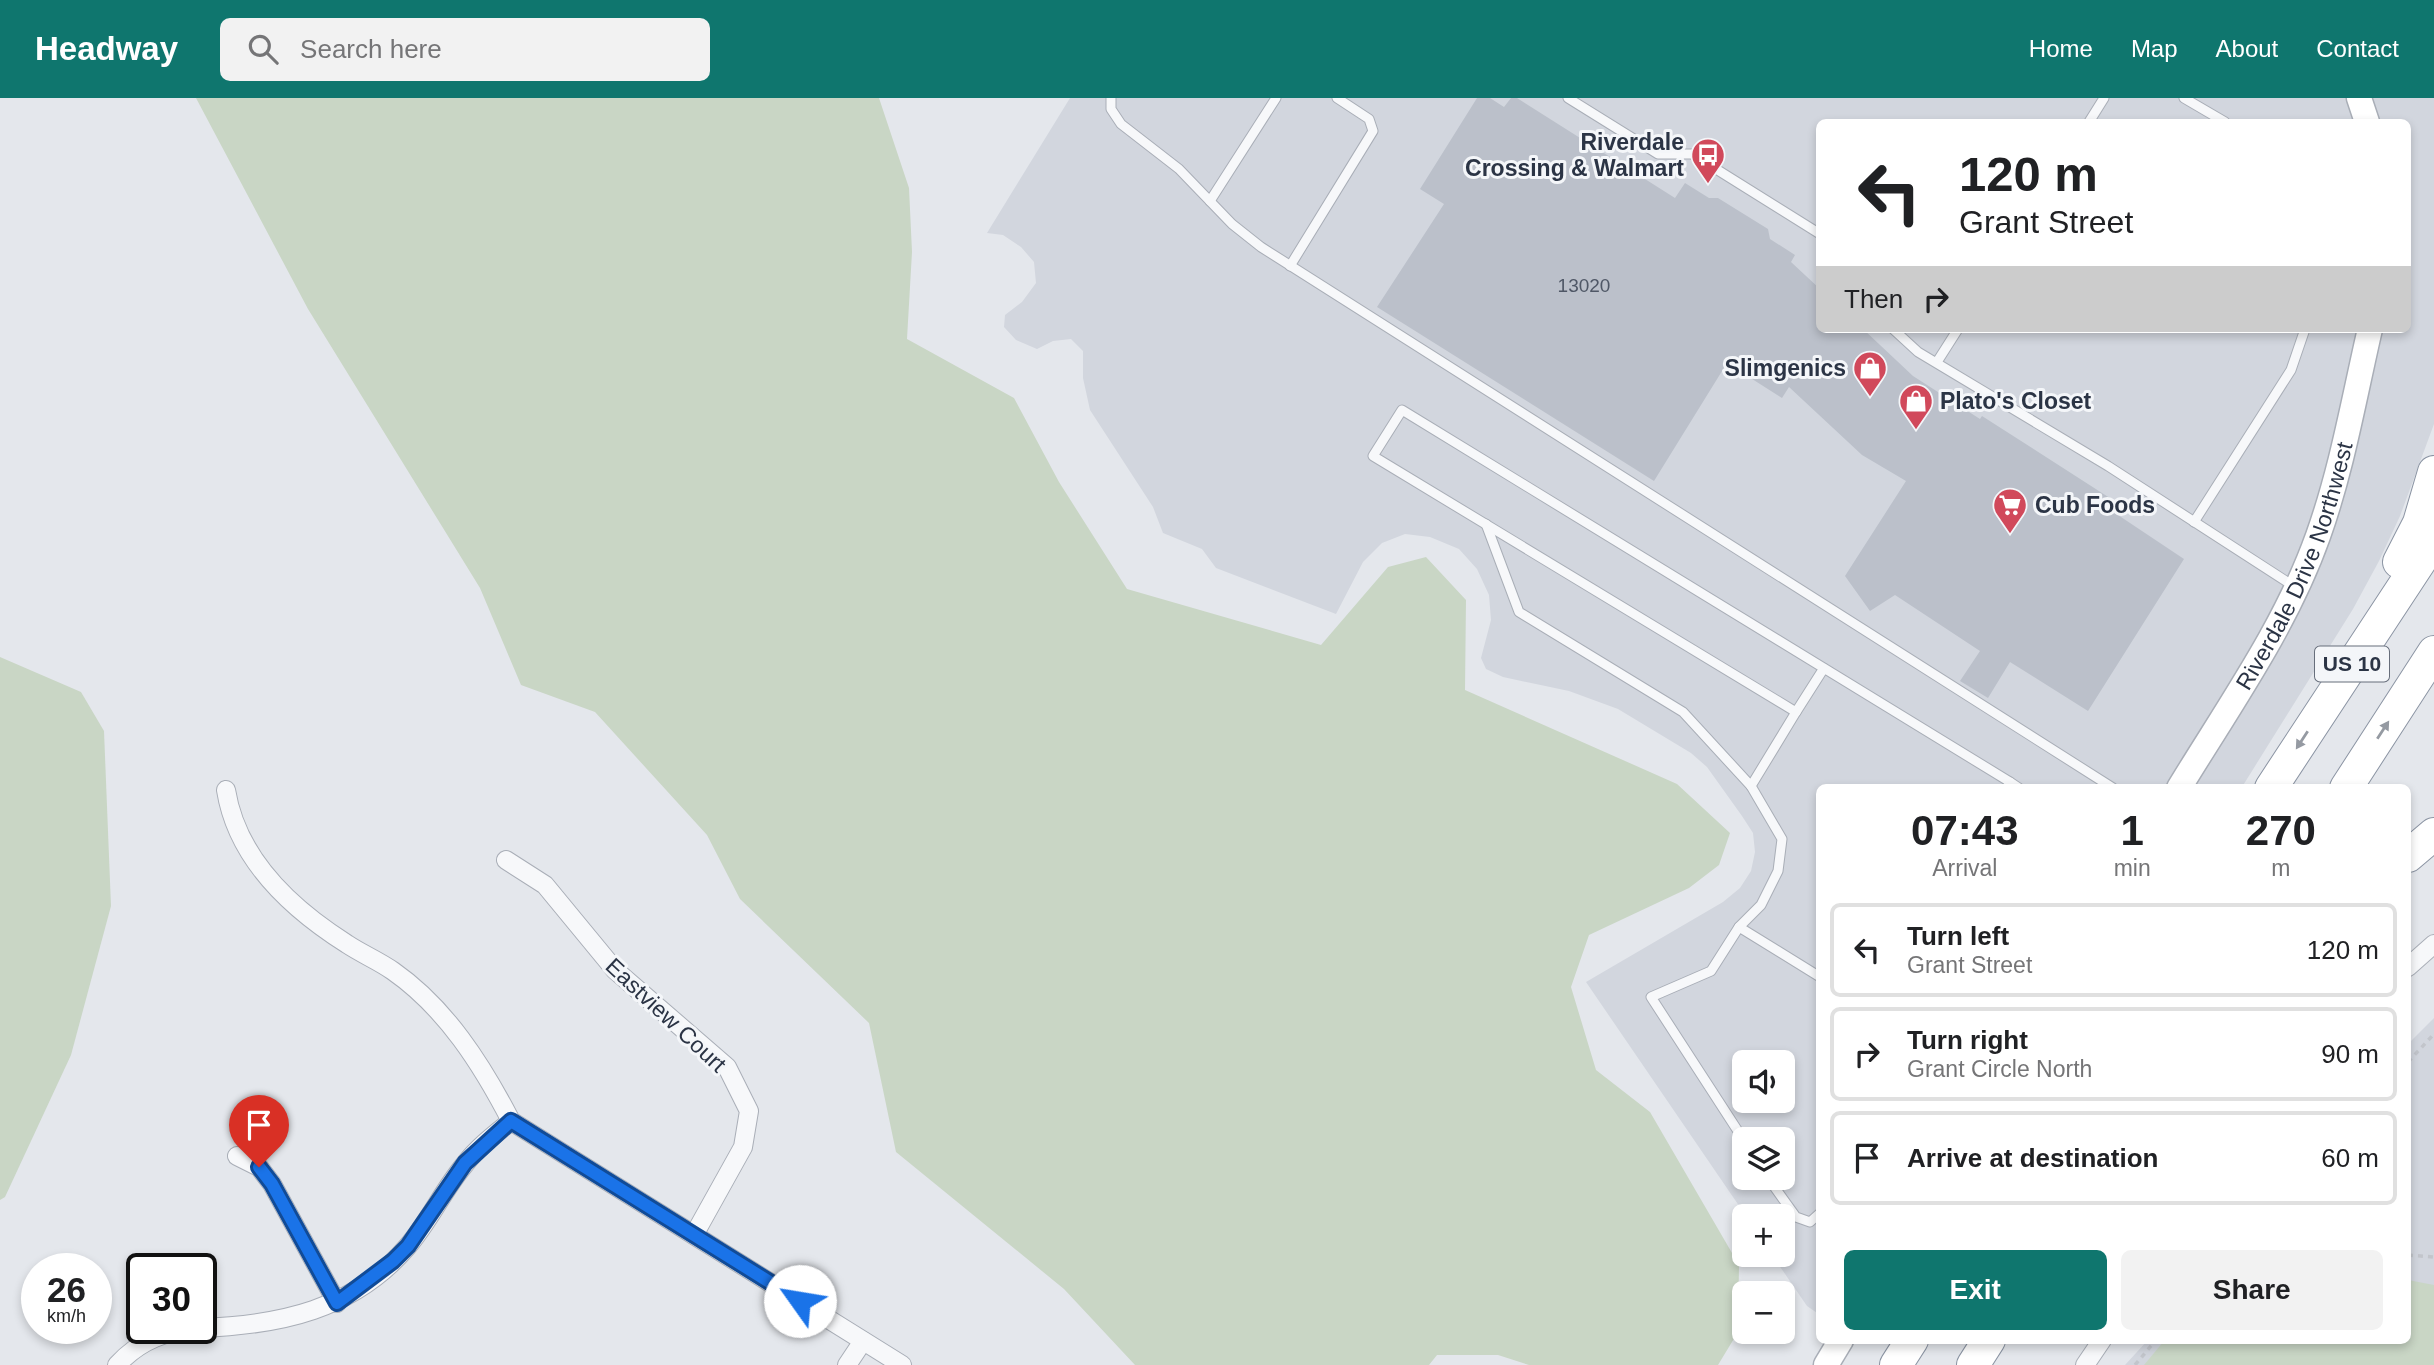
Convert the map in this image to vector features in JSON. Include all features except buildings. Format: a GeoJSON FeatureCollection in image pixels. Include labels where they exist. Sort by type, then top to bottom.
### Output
{"type":"FeatureCollection","features":[{"type":"Feature","properties":{"kind":"highway"},"geometry":{"type":"LineString","coordinates":[[2325,705],[2419,523],[2434,472]]}},
{"type":"Feature","properties":{"kind":"highway","name":"US 10"},"geometry":{"type":"LineString","coordinates":[[2274,784],[2434,540]]}},
{"type":"Feature","properties":{"kind":"highway","name":"US 10"},"geometry":{"type":"LineString","coordinates":[[2349,784],[2434,652]]}},
{"type":"Feature","properties":{"kind":"highway"},"geometry":{"type":"LineString","coordinates":[[2411,853],[2434,834]]}},
{"type":"Feature","properties":{"kind":"highway"},"geometry":{"type":"LineString","coordinates":[[1896,1365],[1909,1344]]}},
{"type":"Feature","properties":{"kind":"street"},"geometry":{"type":"LineString","coordinates":[[2359,98],[2366,119]]}},
{"type":"Feature","properties":{"kind":"street","name":"Riverdale Drive Northwest"},"geometry":{"type":"LineString","coordinates":[[2181,784],[2268,644],[2297,588],[2318,537],[2332,489],[2369,333]]}},
{"type":"Feature","properties":{"kind":"street"},"geometry":{"type":"LineString","coordinates":[[226,790],[230,811],[249,853],[278,890],[303,914],[394,971],[437,1012],[469,1049],[511,1121],[902,1365]]}},
{"type":"Feature","properties":{"kind":"street","name":"Eastview Court"},"geometry":{"type":"LineString","coordinates":[[506,860],[545,885],[615,971],[727,1067],[749,1111],[743,1147],[694,1235]]}},
{"type":"Feature","properties":{"kind":"street"},"geometry":{"type":"LineString","coordinates":[[2411,964],[2434,944]]}},
{"type":"Feature","properties":{"kind":"street"},"geometry":{"type":"LineString","coordinates":[[217,1327],[257,1326],[302,1316],[337,1303],[393,1261],[408,1246],[465,1163],[511,1121]]}},
{"type":"Feature","properties":{"kind":"street"},"geometry":{"type":"LineString","coordinates":[[237,1156],[259,1167],[272,1184],[337,1303]]}},
{"type":"Feature","properties":{"kind":"street"},"geometry":{"type":"LineString","coordinates":[[848,1365],[863,1340]]}},
{"type":"Feature","properties":{"kind":"street"},"geometry":{"type":"LineString","coordinates":[[117,1365],[130,1352],[144,1344]]}},
{"type":"Feature","properties":{"kind":"street"},"geometry":{"type":"LineString","coordinates":[[1826,1365],[1839,1344]]}},
{"type":"Feature","properties":{"kind":"street"},"geometry":{"type":"LineString","coordinates":[[2085,1365],[2099,1344]]}},
{"type":"Feature","properties":{"kind":"lane"},"geometry":{"type":"LineString","coordinates":[[1111,98],[1111,109],[1121,124],[1180,169],[1232,224],[1290,266],[2107,784]]}},
{"type":"Feature","properties":{"kind":"lane"},"geometry":{"type":"LineString","coordinates":[[1210,201],[1276,98]]}},
{"type":"Feature","properties":{"kind":"lane"},"geometry":{"type":"LineString","coordinates":[[1290,266],[1373,131],[1369,119],[1337,98]]}},
{"type":"Feature","properties":{"kind":"lane"},"geometry":{"type":"LineString","coordinates":[[1568,98],[1658,154],[1692,154],[1816,232]]}},
{"type":"Feature","properties":{"kind":"lane"},"geometry":{"type":"LineString","coordinates":[[1584,108],[1590,98]]}},
{"type":"Feature","properties":{"kind":"lane"},"geometry":{"type":"LineString","coordinates":[[2091,119],[2104,98]]}},
{"type":"Feature","properties":{"kind":"lane"},"geometry":{"type":"LineString","coordinates":[[2184,98],[2220,119]]}},
{"type":"Feature","properties":{"kind":"lane"},"geometry":{"type":"LineString","coordinates":[[1898,333],[1918,352],[2297,588]]}},
{"type":"Feature","properties":{"kind":"lane"},"geometry":{"type":"LineString","coordinates":[[1937,362],[1955,333]]}},
{"type":"Feature","properties":{"kind":"lane"},"geometry":{"type":"LineString","coordinates":[[2194,522],[2291,370],[2304,333]]}},
{"type":"Feature","properties":{"kind":"lane"},"geometry":{"type":"LineString","coordinates":[[1796,712],[1373,456],[1402,410],[1824,668],[2006,784]]}},
{"type":"Feature","properties":{"kind":"lane"},"geometry":{"type":"LineString","coordinates":[[1486,524],[1519,612],[1683,712],[1751,786],[1782,839],[1778,871],[1761,905],[1738,927],[1711,971],[1651,997],[1735,1127]]}},
{"type":"Feature","properties":{"kind":"lane"},"geometry":{"type":"LineString","coordinates":[[1751,786],[1824,668]]}},
{"type":"Feature","properties":{"kind":"lane"},"geometry":{"type":"LineString","coordinates":[[1738,927],[1816,974]]}},
{"type":"Feature","properties":{"kind":"lane"},"geometry":{"type":"LineString","coordinates":[[1777,1190],[1796,1217],[1810,1222],[1816,1217]]}},
{"type":"Feature","properties":{"kind":"path"},"geometry":{"type":"LineString","coordinates":[[2411,1059],[2434,1034]]}},
{"type":"Feature","properties":{"kind":"path"},"geometry":{"type":"LineString","coordinates":[[2411,1255],[2434,1257]]}},
{"type":"Feature","properties":{"kind":"path"},"geometry":{"type":"LineString","coordinates":[[2135,1365],[2153,1344]]}},
{"type":"Feature","properties":{"kind":"shaded area"},"geometry":{"type":"Polygon","coordinates":[[[1070,98],[2434,98],[2434,424],[2400,516],[2379,561],[2353,609],[2244,784],[1816,784],[1816,1312],[1807,1306],[1795,1289],[1795,1281],[1790,1281],[1780,1267],[1795,1267],[1795,1204],[1738,1204],[1586,982],[1723,902],[1740,888],[1751,871],[1755,852],[1753,833],[1707,767],[1691,753],[1618,709],[1569,691],[1503,677],[1486,669],[1481,658],[1491,620],[1489,595],[1477,569],[1459,549],[1430,537],[1405,534],[1382,543],[1363,562],[1336,614],[1216,568],[1202,549],[1163,533],[1153,507],[1090,410],[1083,378],[1083,351],[1071,339],[1053,341],[1037,349],[1016,340],[1004,327],[1005,315],[1022,302],[1036,283],[1034,262],[1021,247],[1003,235],[987,233],[1070,98]]]}},
{"type":"Feature","properties":{"kind":"shaded area"},"geometry":{"type":"Polygon","coordinates":[[[2434,1018],[2434,1365],[2125,1365],[2144,1344],[2411,1344],[2411,1041],[2434,1018]]]}},
{"type":"Feature","properties":{"kind":"green space"},"geometry":{"type":"Polygon","coordinates":[[[196,98],[879,98],[909,188],[912,252],[907,339],[1014,398],[1059,482],[1127,589],[1321,645],[1388,567],[1426,557],[1466,600],[1465,690],[1677,784],[1730,833],[1719,865],[1689,888],[1589,935],[1571,987],[1596,1070],[1650,1112],[1732,1253],[1732,1267],[1739,1267],[1739,1281],[1732,1281],[1732,1342],[1718,1365],[1529,1365],[1498,1355],[1437,1355],[1429,1365],[1135,1365],[1064,1289],[896,1152],[869,1023],[740,899],[707,835],[595,712],[521,685],[480,588],[308,309],[196,98]]]}},
{"type":"Feature","properties":{"kind":"green space"},"geometry":{"type":"Polygon","coordinates":[[[0,657],[81,692],[104,731],[111,906],[71,1055],[5,1197],[0,1200],[0,657]]]}},
{"type":"Feature","properties":{"kind":"green space"},"geometry":{"type":"Polygon","coordinates":[[[2411,1281],[2434,1285],[2434,1365],[2144,1365],[2162,1344],[2411,1344],[2411,1281]]]}},
{"type":"Feature","properties":{"kind":"place","name":"Riverdale Crossing & Walmart"},"geometry":{"type":"Point","coordinates":[1708,185]}},
{"type":"Feature","properties":{"kind":"place","name":"Slimgenics"},"geometry":{"type":"Point","coordinates":[1870,398]}},
{"type":"Feature","properties":{"kind":"place","name":"Plato's Closet"},"geometry":{"type":"Point","coordinates":[1916,431]}},
{"type":"Feature","properties":{"kind":"place","name":"Cub Foods"},"geometry":{"type":"Point","coordinates":[2010,535]}},
{"type":"Feature","properties":{"kind":"route"},"geometry":{"type":"LineString","coordinates":[[259,1167],[272,1184],[337,1303],[373,1279],[408,1246],[465,1163],[511,1121],[800,1301]]}}]}
